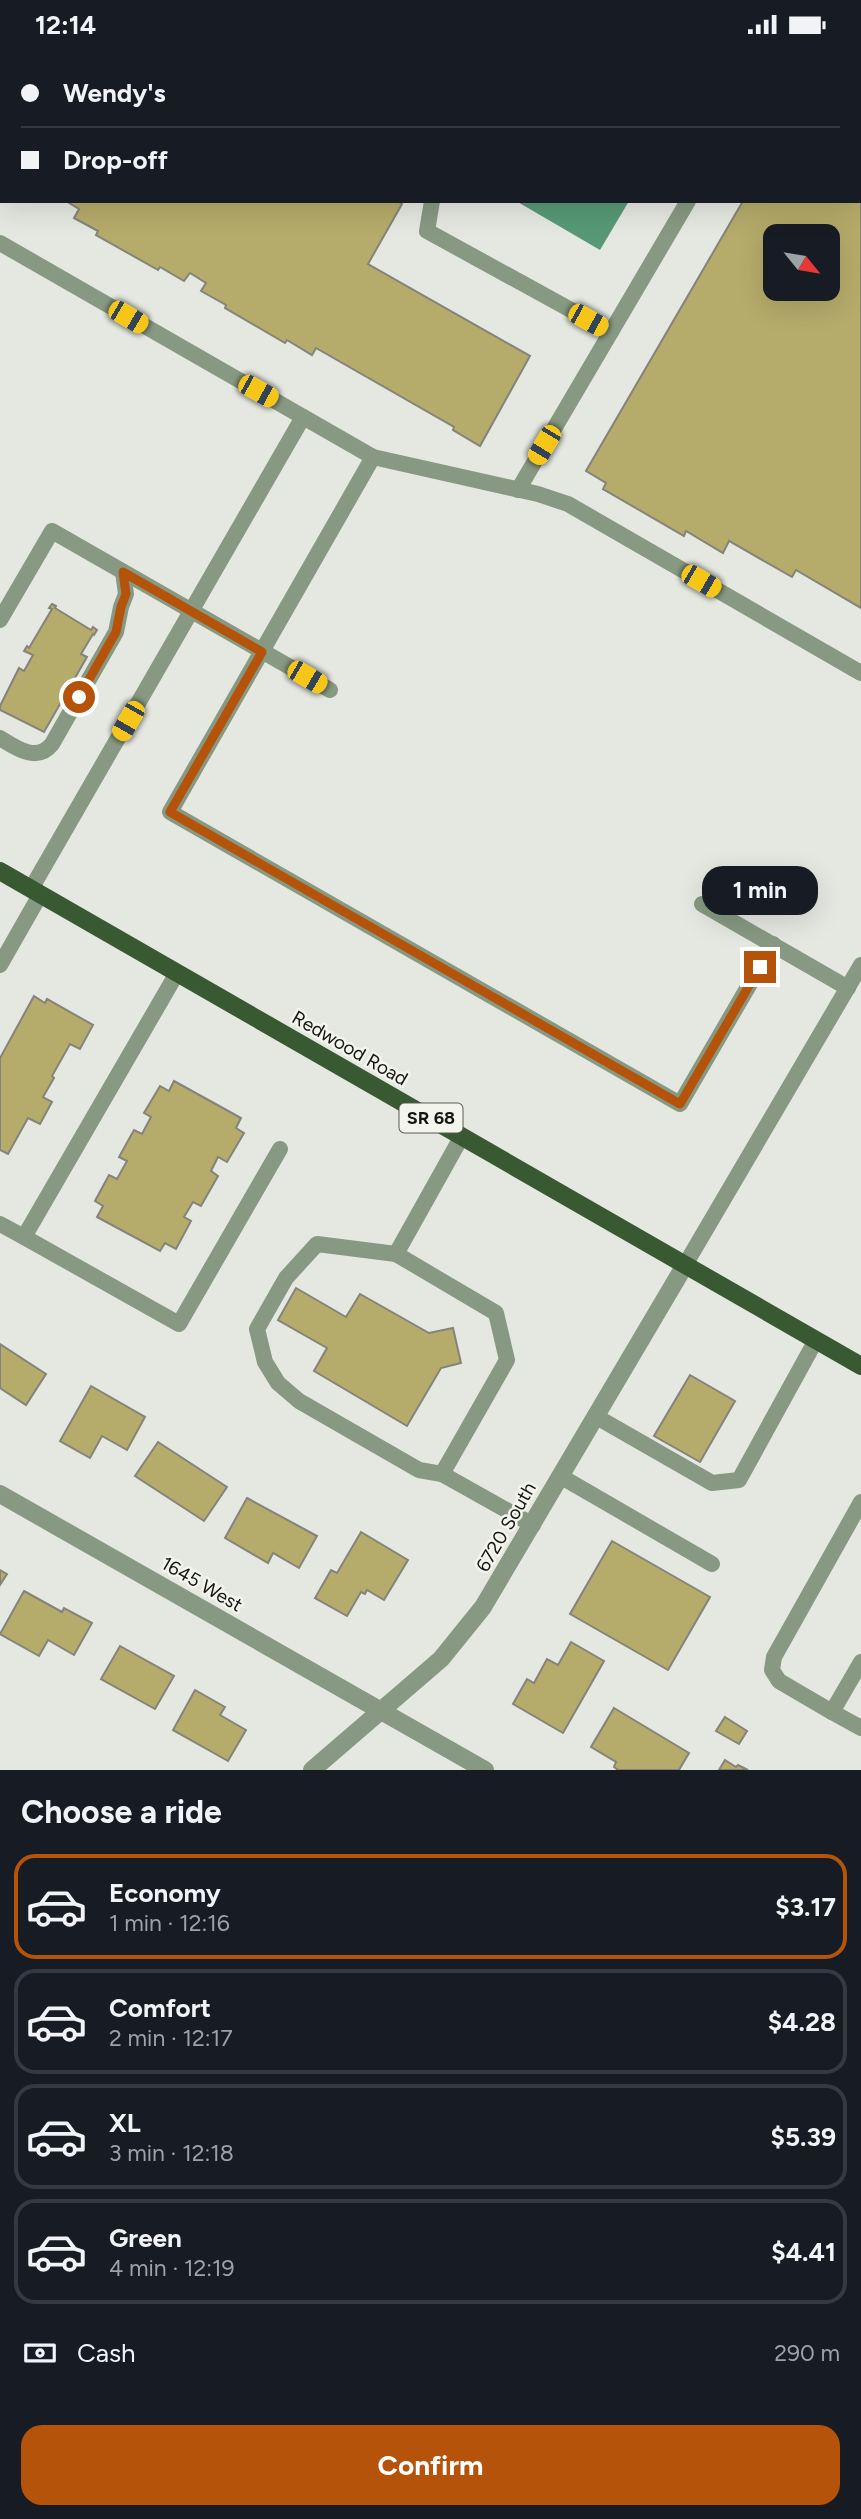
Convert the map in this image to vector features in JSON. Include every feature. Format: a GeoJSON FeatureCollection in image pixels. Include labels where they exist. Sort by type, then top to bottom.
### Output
{"type":"FeatureCollection","features":[{"type":"Feature","properties":{"kind":"main road","name":"Redwood Road"},"geometry":{"type":"LineString","coordinates":[[0,871],[861,1366]]}},
{"type":"Feature","properties":{"kind":"street","name":"6720 South"},"geometry":{"type":"LineString","coordinates":[[312,1770],[441,1659],[483,1607],[685,1265]]}},
{"type":"Feature","properties":{"kind":"street","name":"1645 West"},"geometry":{"type":"LineString","coordinates":[[0,1494],[485,1770]]}},
{"type":"Feature","properties":{"kind":"lane"},"geometry":{"type":"LineString","coordinates":[[432,203],[427,231],[611,332]]}},
{"type":"Feature","properties":{"kind":"lane"},"geometry":{"type":"LineString","coordinates":[[518,490],[687,203]]}},
{"type":"Feature","properties":{"kind":"lane"},"geometry":{"type":"LineString","coordinates":[[0,243],[373,457],[568,504],[861,673]]}},
{"type":"Feature","properties":{"kind":"lane"},"geometry":{"type":"LineString","coordinates":[[0,965],[35,892],[303,417]]}},
{"type":"Feature","properties":{"kind":"lane"},"geometry":{"type":"LineString","coordinates":[[373,457],[170,812],[680,1104],[773,944]]}},
{"type":"Feature","properties":{"kind":"lane"},"geometry":{"type":"LineString","coordinates":[[0,620],[52,531],[330,690]]}},
{"type":"Feature","properties":{"kind":"lane"},"geometry":{"type":"LineString","coordinates":[[0,738],[25,752],[36,754],[42,753],[52,744],[116,632],[126,594],[123,572]]}},
{"type":"Feature","properties":{"kind":"lane"},"geometry":{"type":"LineString","coordinates":[[702,904],[848,988]]}},
{"type":"Feature","properties":{"kind":"lane"},"geometry":{"type":"LineString","coordinates":[[685,1265],[861,965]]}},
{"type":"Feature","properties":{"kind":"lane"},"geometry":{"type":"LineString","coordinates":[[24,1237],[177,973]]}},
{"type":"Feature","properties":{"kind":"lane"},"geometry":{"type":"LineString","coordinates":[[396,1254],[462,1136]]}},
{"type":"Feature","properties":{"kind":"lane"},"geometry":{"type":"LineString","coordinates":[[0,1224],[179,1324],[280,1149]]}},
{"type":"Feature","properties":{"kind":"lane"},"geometry":{"type":"LineString","coordinates":[[442,1474],[507,1360],[496,1313],[396,1254],[317,1244],[286,1278],[257,1329],[265,1361],[278,1383],[299,1401],[419,1470],[442,1474],[533,1525]]}},
{"type":"Feature","properties":{"kind":"lane"},"geometry":{"type":"LineString","coordinates":[[595,1416],[712,1483],[739,1480],[816,1340]]}},
{"type":"Feature","properties":{"kind":"lane"},"geometry":{"type":"LineString","coordinates":[[560,1476],[712,1564]]}},
{"type":"Feature","properties":{"kind":"lane"},"geometry":{"type":"LineString","coordinates":[[861,1502],[774,1657],[772,1670],[779,1681],[861,1728]]}},
{"type":"Feature","properties":{"kind":"lane"},"geometry":{"type":"LineString","coordinates":[[832,1712],[861,1661]]}},
{"type":"Feature","properties":{"kind":"shaded area"},"geometry":{"type":"Polygon","coordinates":[[[519,203],[628,203],[600,250],[519,203]]]}},
{"type":"Feature","properties":{"kind":"building"},"geometry":{"type":"Polygon","coordinates":[[[69,203],[401,203],[368,264],[530,356],[480,446],[453,430],[454,427],[316,348],[312,355],[287,340],[285,343],[225,308],[226,305],[201,291],[206,283],[190,273],[184,281],[160,267],[158,270],[96,235],[98,231],[74,218],[79,209],[69,203]]]}},
{"type":"Feature","properties":{"kind":"building"},"geometry":{"type":"Polygon","coordinates":[[[742,203],[861,203],[861,608],[796,570],[792,577],[729,541],[723,553],[686,531],[684,536],[603,489],[606,483],[586,471],[742,203]]]}},
{"type":"Feature","properties":{"kind":"building"},"geometry":{"type":"Polygon","coordinates":[[[52,604],[91,630],[93,627],[97,630],[81,654],[87,657],[44,732],[0,710],[0,706],[19,668],[24,671],[33,655],[24,651],[27,646],[29,648],[52,609],[49,608],[52,604]]]}},
{"type":"Feature","properties":{"kind":"building"},"geometry":{"type":"Polygon","coordinates":[[[34,996],[45,1003],[47,999],[93,1025],[80,1049],[70,1044],[52,1076],[54,1078],[43,1097],[52,1102],[40,1124],[28,1118],[8,1154],[0,1150],[0,1058],[34,996]]]}},
{"type":"Feature","properties":{"kind":"building"},"geometry":{"type":"Polygon","coordinates":[[[174,1081],[241,1118],[236,1128],[244,1133],[227,1162],[218,1157],[211,1171],[218,1176],[201,1206],[193,1202],[184,1217],[191,1221],[176,1249],[165,1243],[160,1251],[97,1217],[103,1206],[95,1201],[109,1175],[117,1179],[127,1161],[119,1157],[134,1130],[142,1134],[151,1117],[144,1113],[160,1086],[169,1091],[174,1081]]]}},
{"type":"Feature","properties":{"kind":"building"},"geometry":{"type":"Polygon","coordinates":[[[296,1288],[346,1317],[360,1294],[429,1333],[453,1328],[461,1363],[441,1368],[407,1426],[314,1371],[327,1348],[278,1320],[296,1288]]]}},
{"type":"Feature","properties":{"kind":"building"},"geometry":{"type":"Polygon","coordinates":[[[0,1344],[46,1374],[26,1405],[0,1388],[0,1344]]]}},
{"type":"Feature","properties":{"kind":"building"},"geometry":{"type":"Polygon","coordinates":[[[690,1375],[735,1401],[700,1462],[654,1436],[690,1375]]]}},
{"type":"Feature","properties":{"kind":"building"},"geometry":{"type":"Polygon","coordinates":[[[91,1386],[145,1417],[127,1450],[102,1436],[90,1458],[60,1441],[91,1386]]]}},
{"type":"Feature","properties":{"kind":"building"},"geometry":{"type":"Polygon","coordinates":[[[158,1442],[227,1487],[204,1521],[135,1476],[158,1442]]]}},
{"type":"Feature","properties":{"kind":"building"},"geometry":{"type":"Polygon","coordinates":[[[247,1498],[317,1536],[299,1568],[273,1553],[268,1563],[225,1538],[247,1498]]]}},
{"type":"Feature","properties":{"kind":"building"},"geometry":{"type":"Polygon","coordinates":[[[361,1532],[408,1560],[384,1600],[367,1590],[365,1594],[361,1592],[347,1616],[315,1598],[331,1570],[337,1573],[361,1532]]]}},
{"type":"Feature","properties":{"kind":"building"},"geometry":{"type":"Polygon","coordinates":[[[612,1541],[710,1597],[668,1670],[570,1614],[612,1541]]]}},
{"type":"Feature","properties":{"kind":"building"},"geometry":{"type":"Polygon","coordinates":[[[0,1570],[7,1574],[0,1585],[0,1570]]]}},
{"type":"Feature","properties":{"kind":"building"},"geometry":{"type":"Polygon","coordinates":[[[24,1591],[62,1612],[64,1608],[92,1623],[74,1655],[48,1640],[39,1656],[0,1634],[24,1591]]]}},
{"type":"Feature","properties":{"kind":"building"},"geometry":{"type":"Polygon","coordinates":[[[571,1642],[604,1661],[563,1733],[513,1704],[527,1679],[534,1683],[547,1659],[558,1665],[571,1642]]]}},
{"type":"Feature","properties":{"kind":"building"},"geometry":{"type":"Polygon","coordinates":[[[120,1646],[174,1676],[155,1709],[101,1679],[120,1646]]]}},
{"type":"Feature","properties":{"kind":"building"},"geometry":{"type":"Polygon","coordinates":[[[195,1690],[225,1707],[220,1715],[246,1730],[228,1761],[173,1730],[195,1690]]]}},
{"type":"Feature","properties":{"kind":"building"},"geometry":{"type":"Polygon","coordinates":[[[614,1708],[689,1753],[679,1770],[618,1770],[614,1767],[616,1762],[591,1747],[614,1708]]]}},
{"type":"Feature","properties":{"kind":"building"},"geometry":{"type":"Polygon","coordinates":[[[725,1717],[747,1731],[739,1744],[716,1731],[725,1717]]]}},
{"type":"Feature","properties":{"kind":"building"},"geometry":{"type":"Polygon","coordinates":[[[725,1760],[736,1767],[738,1765],[748,1770],[719,1770],[725,1760]]]}},
{"type":"Feature","properties":{"kind":"route"},"geometry":{"type":"LineString","coordinates":[[79,697],[116,632],[126,594],[123,572],[262,652],[170,812],[680,1104],[760,967]]}}]}
